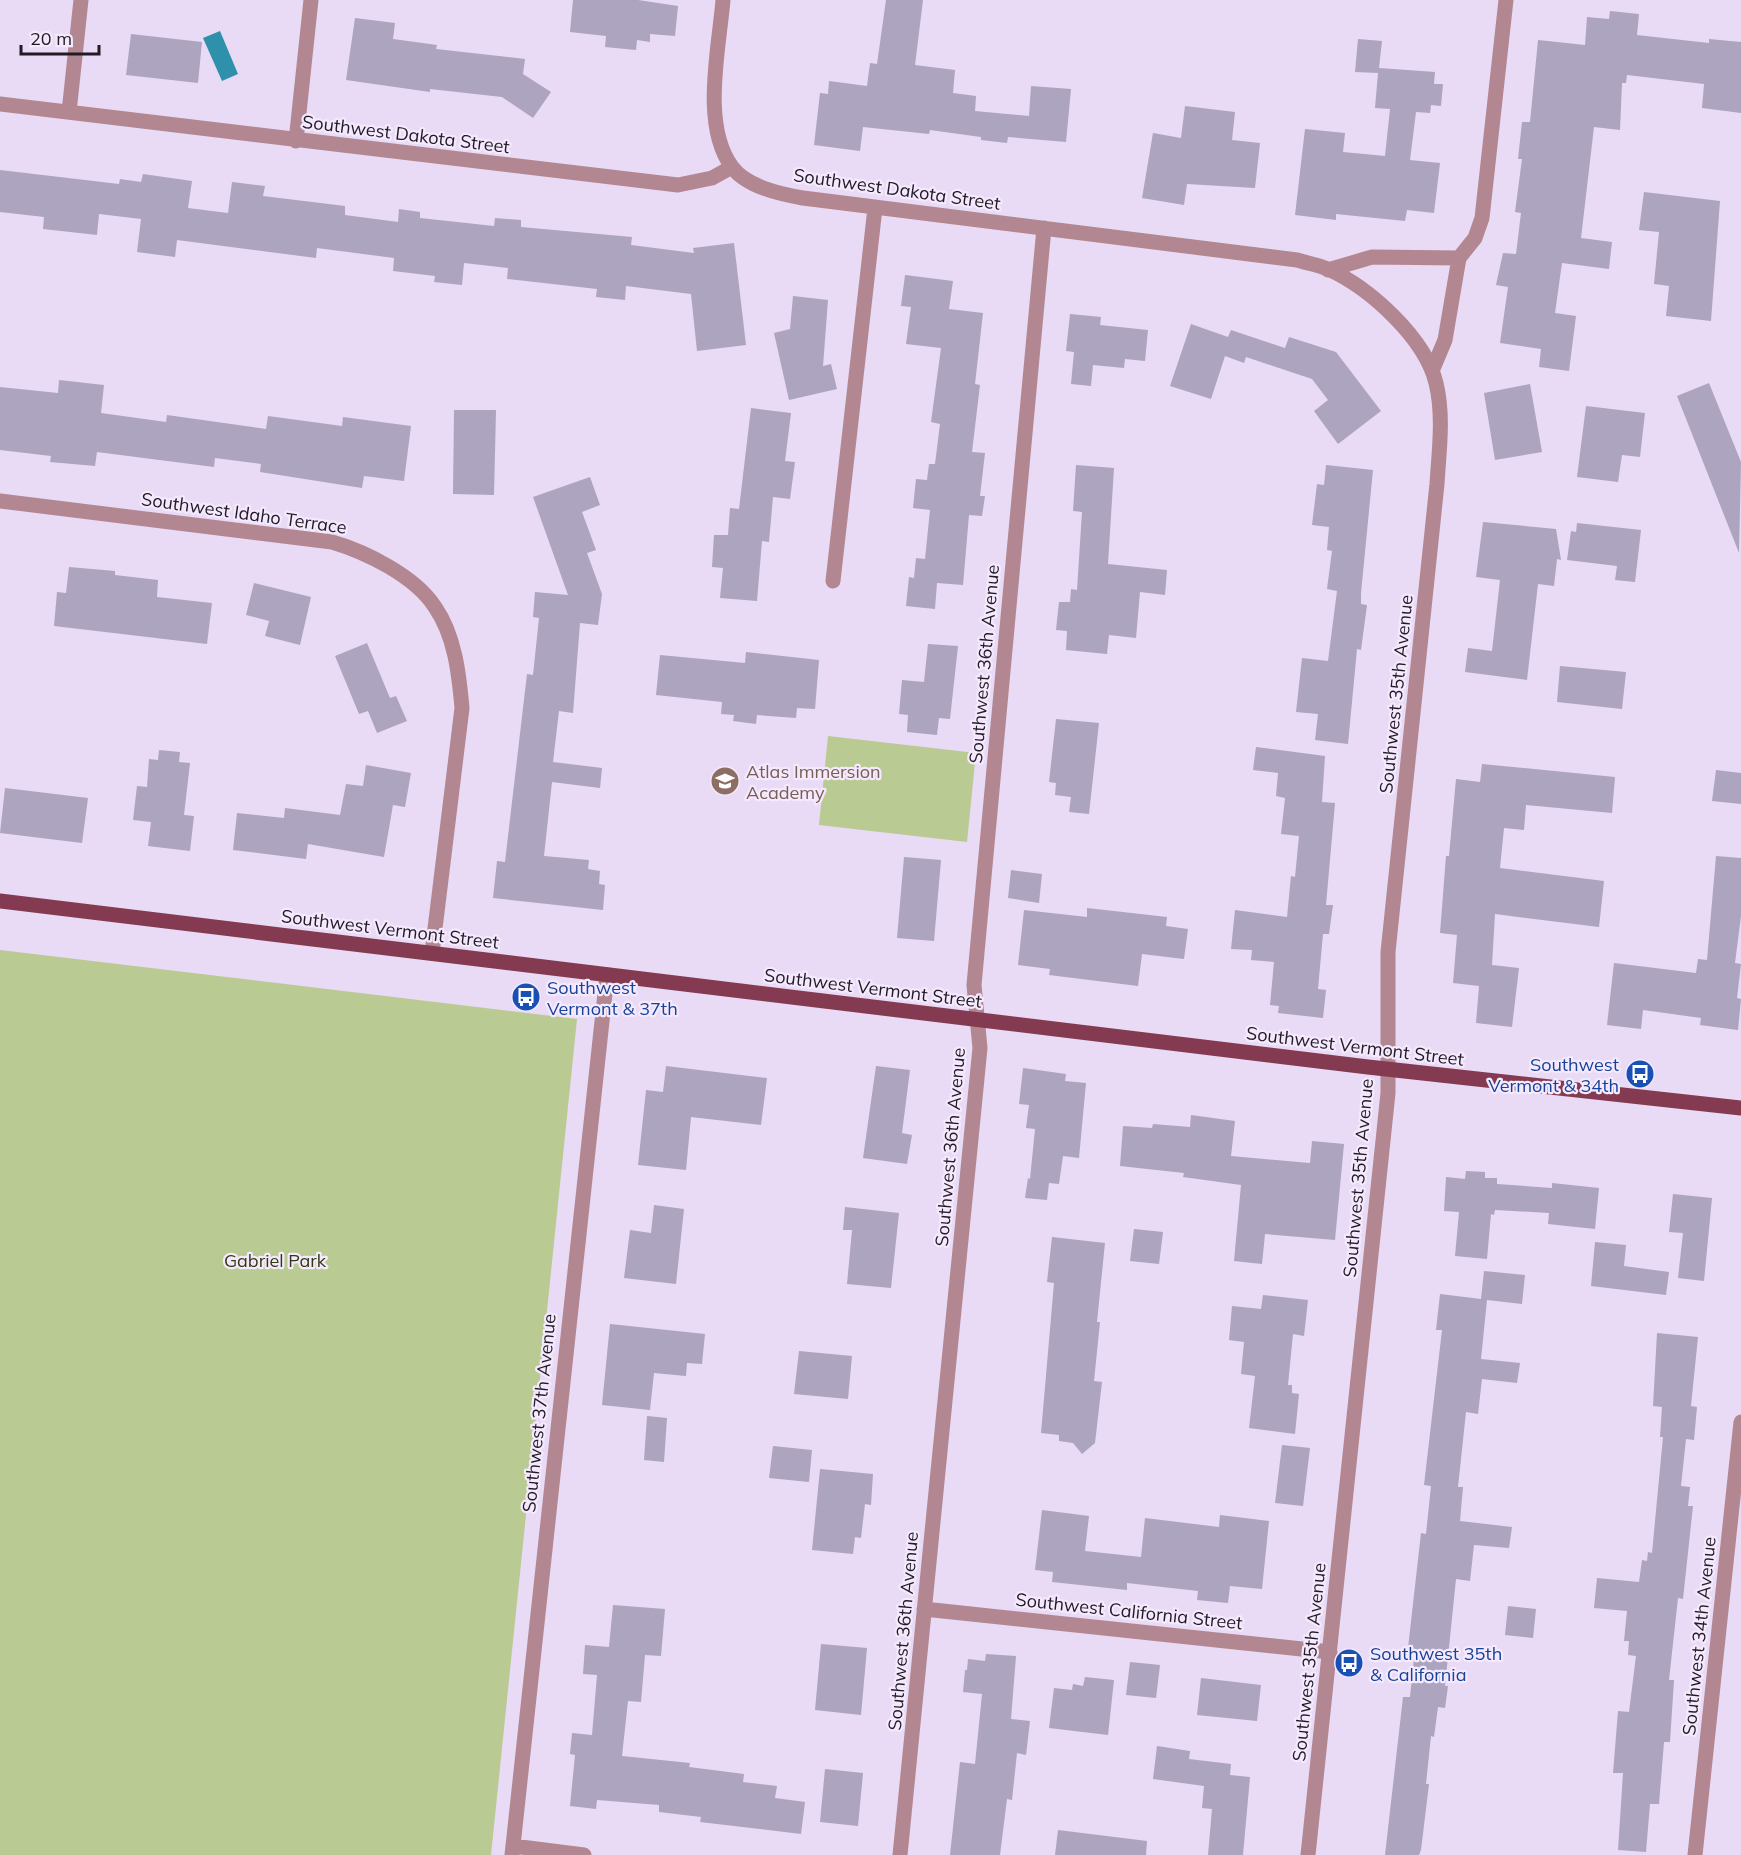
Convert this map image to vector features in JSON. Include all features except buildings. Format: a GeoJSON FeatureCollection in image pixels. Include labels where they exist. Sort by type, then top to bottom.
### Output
{"type":"FeatureCollection","features":[{"type":"Feature","properties":{"kind":"main road","name":"Southwest Vermont Street"},"geometry":{"type":"LineString","coordinates":[[0,901],[1387,1069],[1741,1108]]}},
{"type":"Feature","properties":{"kind":"street"},"geometry":{"type":"LineString","coordinates":[[69,112],[81,0]]}},
{"type":"Feature","properties":{"kind":"street"},"geometry":{"type":"LineString","coordinates":[[296,141],[310,0]]}},
{"type":"Feature","properties":{"kind":"street"},"geometry":{"type":"LineString","coordinates":[[723,0],[715,107],[719,141],[732,167]]}},
{"type":"Feature","properties":{"kind":"street"},"geometry":{"type":"LineString","coordinates":[[1432,370],[1445,340],[1459,258],[1475,238],[1482,218],[1506,0]]}},
{"type":"Feature","properties":{"kind":"street","name":"Southwest Dakota Street"},"geometry":{"type":"LineString","coordinates":[[0,104],[678,185],[712,178],[732,167],[753,183],[784,194],[875,208],[1297,260],[1328,270],[1368,295],[1408,332],[1422,349],[1432,370]]}},
{"type":"Feature","properties":{"kind":"street"},"geometry":{"type":"LineString","coordinates":[[833,581],[875,208]]}},
{"type":"Feature","properties":{"kind":"street","name":"Southwest 36th Avenue"},"geometry":{"type":"LineString","coordinates":[[900,1855],[980,1048],[974,985],[1044,228]]}},
{"type":"Feature","properties":{"kind":"street"},"geometry":{"type":"LineString","coordinates":[[1328,270],[1372,257],[1459,258]]}},
{"type":"Feature","properties":{"kind":"street","name":"Southwest 35th Avenue"},"geometry":{"type":"LineString","coordinates":[[1308,1855],[1388,1093],[1388,952],[1440,438],[1441,414],[1432,370]]}},
{"type":"Feature","properties":{"kind":"street","name":"Southwest Idaho Terrace"},"geometry":{"type":"LineString","coordinates":[[0,501],[332,542],[353,548],[387,565],[435,606],[450,640],[458,673],[462,708],[432,953]]}},
{"type":"Feature","properties":{"kind":"street","name":"Southwest 37th Avenue"},"geometry":{"type":"LineString","coordinates":[[512,1851],[606,975]]}},
{"type":"Feature","properties":{"kind":"street","name":"Southwest 34th Avenue"},"geometry":{"type":"LineString","coordinates":[[1695,1855],[1741,1422]]}},
{"type":"Feature","properties":{"kind":"street","name":"Southwest California Street"},"geometry":{"type":"LineString","coordinates":[[924,1609],[1330,1653]]}},
{"type":"Feature","properties":{"kind":"street"},"geometry":{"type":"LineString","coordinates":[[512,1851],[584,1855]]}},
{"type":"Feature","properties":{"kind":"green space"},"geometry":{"type":"Polygon","coordinates":[[[828,736],[976,753],[967,842],[819,825],[828,736]]]}},
{"type":"Feature","properties":{"kind":"green space","name":"Gabriel Park"},"geometry":{"type":"Polygon","coordinates":[[[0,950],[577,1019],[491,1855],[0,1855],[0,950]]]}},
{"type":"Feature","properties":{"kind":"water"},"geometry":{"type":"Polygon","coordinates":[[[220,31],[238,74],[222,81],[203,38],[220,31]]]}},
{"type":"Feature","properties":{"kind":"place","name":"Atlas Immersion Academy"},"geometry":{"type":"Point","coordinates":[725,781]}},
{"type":"Feature","properties":{"kind":"place","name":"Southwest Vermont & 37th"},"geometry":{"type":"Point","coordinates":[526,997]}},
{"type":"Feature","properties":{"kind":"place","name":"Southwest Vermont & 34th"},"geometry":{"type":"Point","coordinates":[1640,1074]}},
{"type":"Feature","properties":{"kind":"place","name":"Southwest 35th & California"},"geometry":{"type":"Point","coordinates":[1349,1663]}}]}
